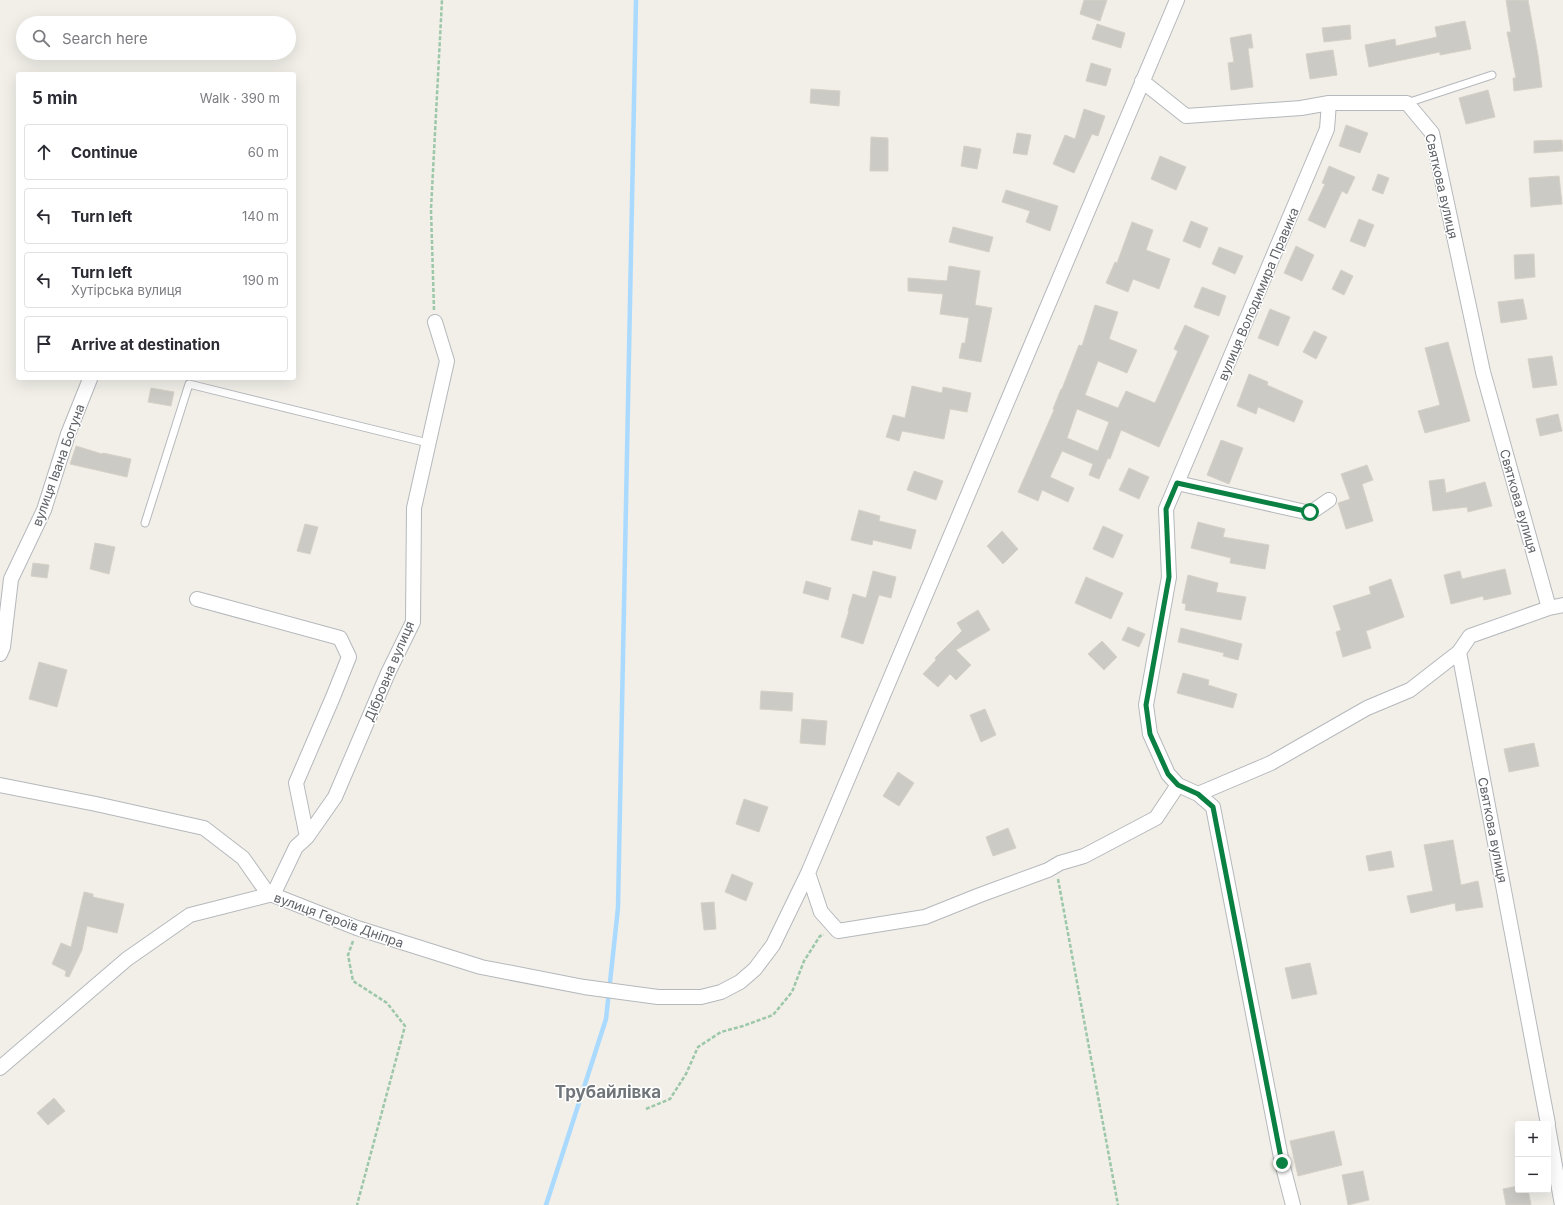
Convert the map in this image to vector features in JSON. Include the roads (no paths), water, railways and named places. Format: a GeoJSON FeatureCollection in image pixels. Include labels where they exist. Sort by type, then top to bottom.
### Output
{"type":"FeatureCollection","features":[{"type":"Feature","properties":{"kind":"street","name":"вулиця Героїв Дніпра"},"geometry":{"type":"LineString","coordinates":[[0,1068],[127,958],[190,915],[271,895],[357,928],[480,967],[584,987],[658,997],[701,997],[721,992],[740,982],[755,969],[773,945],[808,872],[1177,0]]}},
{"type":"Feature","properties":{"kind":"street"},"geometry":{"type":"LineString","coordinates":[[1142,81],[1186,116],[1301,108],[1329,103],[1407,103]]}},
{"type":"Feature","properties":{"kind":"street","name":"вулиця Володимира Правика"},"geometry":{"type":"LineString","coordinates":[[1178,785],[1168,774],[1150,734],[1146,705],[1169,577],[1166,509],[1328,129],[1329,103]]}},
{"type":"Feature","properties":{"kind":"street","name":"Святкова вулиця"},"geometry":{"type":"LineString","coordinates":[[1407,103],[1432,133],[1483,372],[1549,608]]}},
{"type":"Feature","properties":{"kind":"street","name":"Дібровна вулиця"},"geometry":{"type":"LineString","coordinates":[[271,895],[296,846],[307,837],[335,797],[388,673],[413,622],[414,508],[447,361],[435,322]]}},
{"type":"Feature","properties":{"kind":"street","name":"вулиця Івана Богуна"},"geometry":{"type":"LineString","coordinates":[[0,654],[2,647],[4,593],[44,510],[68,434],[90,380]]}},
{"type":"Feature","properties":{"kind":"street"},"geometry":{"type":"LineString","coordinates":[[1177,483],[1310,512],[1329,500]]}},
{"type":"Feature","properties":{"kind":"street"},"geometry":{"type":"LineString","coordinates":[[197,599],[340,638],[349,657],[296,783],[307,837]]}},
{"type":"Feature","properties":{"kind":"street"},"geometry":{"type":"LineString","coordinates":[[1198,794],[1271,763],[1368,708],[1410,690],[1459,652],[1470,636],[1549,608],[1563,605]]}},
{"type":"Feature","properties":{"kind":"street","name":"Святкова вулиця"},"geometry":{"type":"LineString","coordinates":[[1459,652],[1547,1121]]}},
{"type":"Feature","properties":{"kind":"street"},"geometry":{"type":"LineString","coordinates":[[0,785],[96,804],[204,828],[243,858],[271,895]]}},
{"type":"Feature","properties":{"kind":"street"},"geometry":{"type":"LineString","coordinates":[[808,872],[821,912],[838,930],[925,917],[1048,870],[1060,863],[1084,856],[1156,818],[1178,785],[1198,794],[1213,807],[1282,1163],[1293,1205]]}},
{"type":"Feature","properties":{"kind":"street","name":"Святкова вулиця"},"geometry":{"type":"LineString","coordinates":[[1551,1142],[1562,1205]]}},
{"type":"Feature","properties":{"kind":"lane"},"geometry":{"type":"LineString","coordinates":[[1407,103],[1492,75]]}},
{"type":"Feature","properties":{"kind":"lane"},"geometry":{"type":"LineString","coordinates":[[145,522],[189,384],[428,443]]}},
{"type":"Feature","properties":{"kind":"waterway"},"geometry":{"type":"LineString","coordinates":[[546,1205],[606,1019],[618,908],[636,0]]}},
{"type":"Feature","properties":{"kind":"district","name":"Трубайлівка"},"geometry":{"type":"Point","coordinates":[608,1092]}}]}
